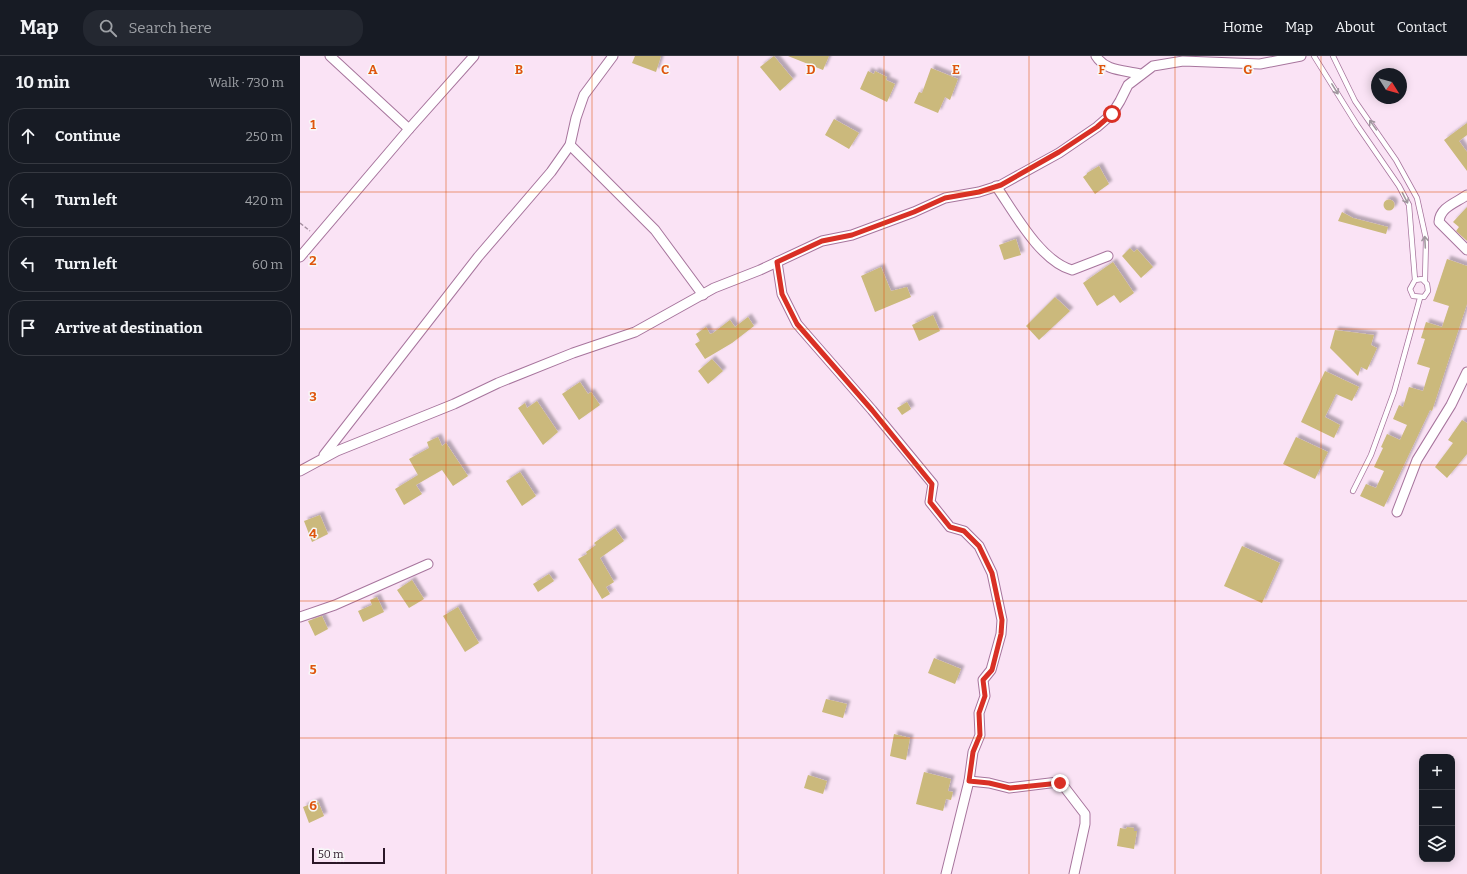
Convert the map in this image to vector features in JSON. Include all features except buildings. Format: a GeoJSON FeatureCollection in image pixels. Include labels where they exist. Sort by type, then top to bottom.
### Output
{"type":"FeatureCollection","features":[{"type":"Feature","properties":{"kind":"street"},"geometry":{"type":"LineString","coordinates":[[330,56],[409,129]]}},
{"type":"Feature","properties":{"kind":"street"},"geometry":{"type":"LineString","coordinates":[[300,257],[409,129],[474,56]]}},
{"type":"Feature","properties":{"kind":"street"},"geometry":{"type":"LineString","coordinates":[[322,459],[478,257],[551,172],[570,144],[576,118],[584,95],[613,56]]}},
{"type":"Feature","properties":{"kind":"street"},"geometry":{"type":"LineString","coordinates":[[1096,56],[1100,63],[1106,67],[1140,74]]}},
{"type":"Feature","properties":{"kind":"street"},"geometry":{"type":"LineString","coordinates":[[300,470],[337,451],[454,404],[498,383],[573,353],[635,332],[714,288],[777,262],[822,241],[852,235],[914,212],[945,198],[979,192],[996,186],[1059,152],[1097,127],[1112,114],[1128,85],[1140,74],[1153,66],[1183,61],[1260,64],[1301,56]]}},
{"type":"Feature","properties":{"kind":"street"},"geometry":{"type":"LineString","coordinates":[[570,144],[655,230],[703,295]]}},
{"type":"Feature","properties":{"kind":"street"},"geometry":{"type":"LineString","coordinates":[[996,186],[1038,248],[1066,268],[1072,270],[1108,256]]}},
{"type":"Feature","properties":{"kind":"street"},"geometry":{"type":"LineString","coordinates":[[1467,195],[1444,209],[1439,215],[1439,222],[1467,250]]}},
{"type":"Feature","properties":{"kind":"street"},"geometry":{"type":"LineString","coordinates":[[777,262],[782,294],[797,324],[872,410],[932,484],[930,502],[950,527],[964,531],[979,546],[992,573],[1002,620],[1001,634],[992,670],[983,680],[985,696],[979,713],[980,735],[973,752],[969,781],[946,874]]}},
{"type":"Feature","properties":{"kind":"street"},"geometry":{"type":"LineString","coordinates":[[1397,512],[1417,460],[1451,405],[1467,372]]}},
{"type":"Feature","properties":{"kind":"street"},"geometry":{"type":"LineString","coordinates":[[300,617],[335,605],[428,564]]}},
{"type":"Feature","properties":{"kind":"street"},"geometry":{"type":"LineString","coordinates":[[969,781],[989,783],[1010,788],[1058,782],[1062,784],[1085,814],[1086,824],[1074,874]]}},
{"type":"Feature","properties":{"kind":"lane"},"geometry":{"type":"LineString","coordinates":[[1314,56],[1399,186],[1409,205],[1415,280],[1410,290],[1413,296],[1420,298]]}},
{"type":"Feature","properties":{"kind":"lane"},"geometry":{"type":"LineString","coordinates":[[1333,56],[1355,101],[1396,160],[1417,198],[1426,239],[1425,281],[1428,291],[1420,298],[1394,392],[1371,455],[1353,492]]}},
{"type":"Feature","properties":{"kind":"lane"},"geometry":{"type":"LineString","coordinates":[[1415,280],[1425,281]]}},
{"type":"Feature","properties":{"kind":"path"},"geometry":{"type":"LineString","coordinates":[[300,223],[318,236]]}},
{"type":"Feature","properties":{"kind":"route"},"geometry":{"type":"LineString","coordinates":[[1060,783],[1010,788],[989,783],[969,781],[973,752],[980,735],[979,713],[985,696],[983,680],[992,670],[1001,634],[1002,620],[992,573],[979,546],[964,531],[950,527],[930,502],[932,484],[872,410],[797,324],[782,294],[777,262],[822,241],[852,235],[914,212],[945,198],[979,192],[1001,185],[1059,152],[1097,127],[1112,114]]}}]}
